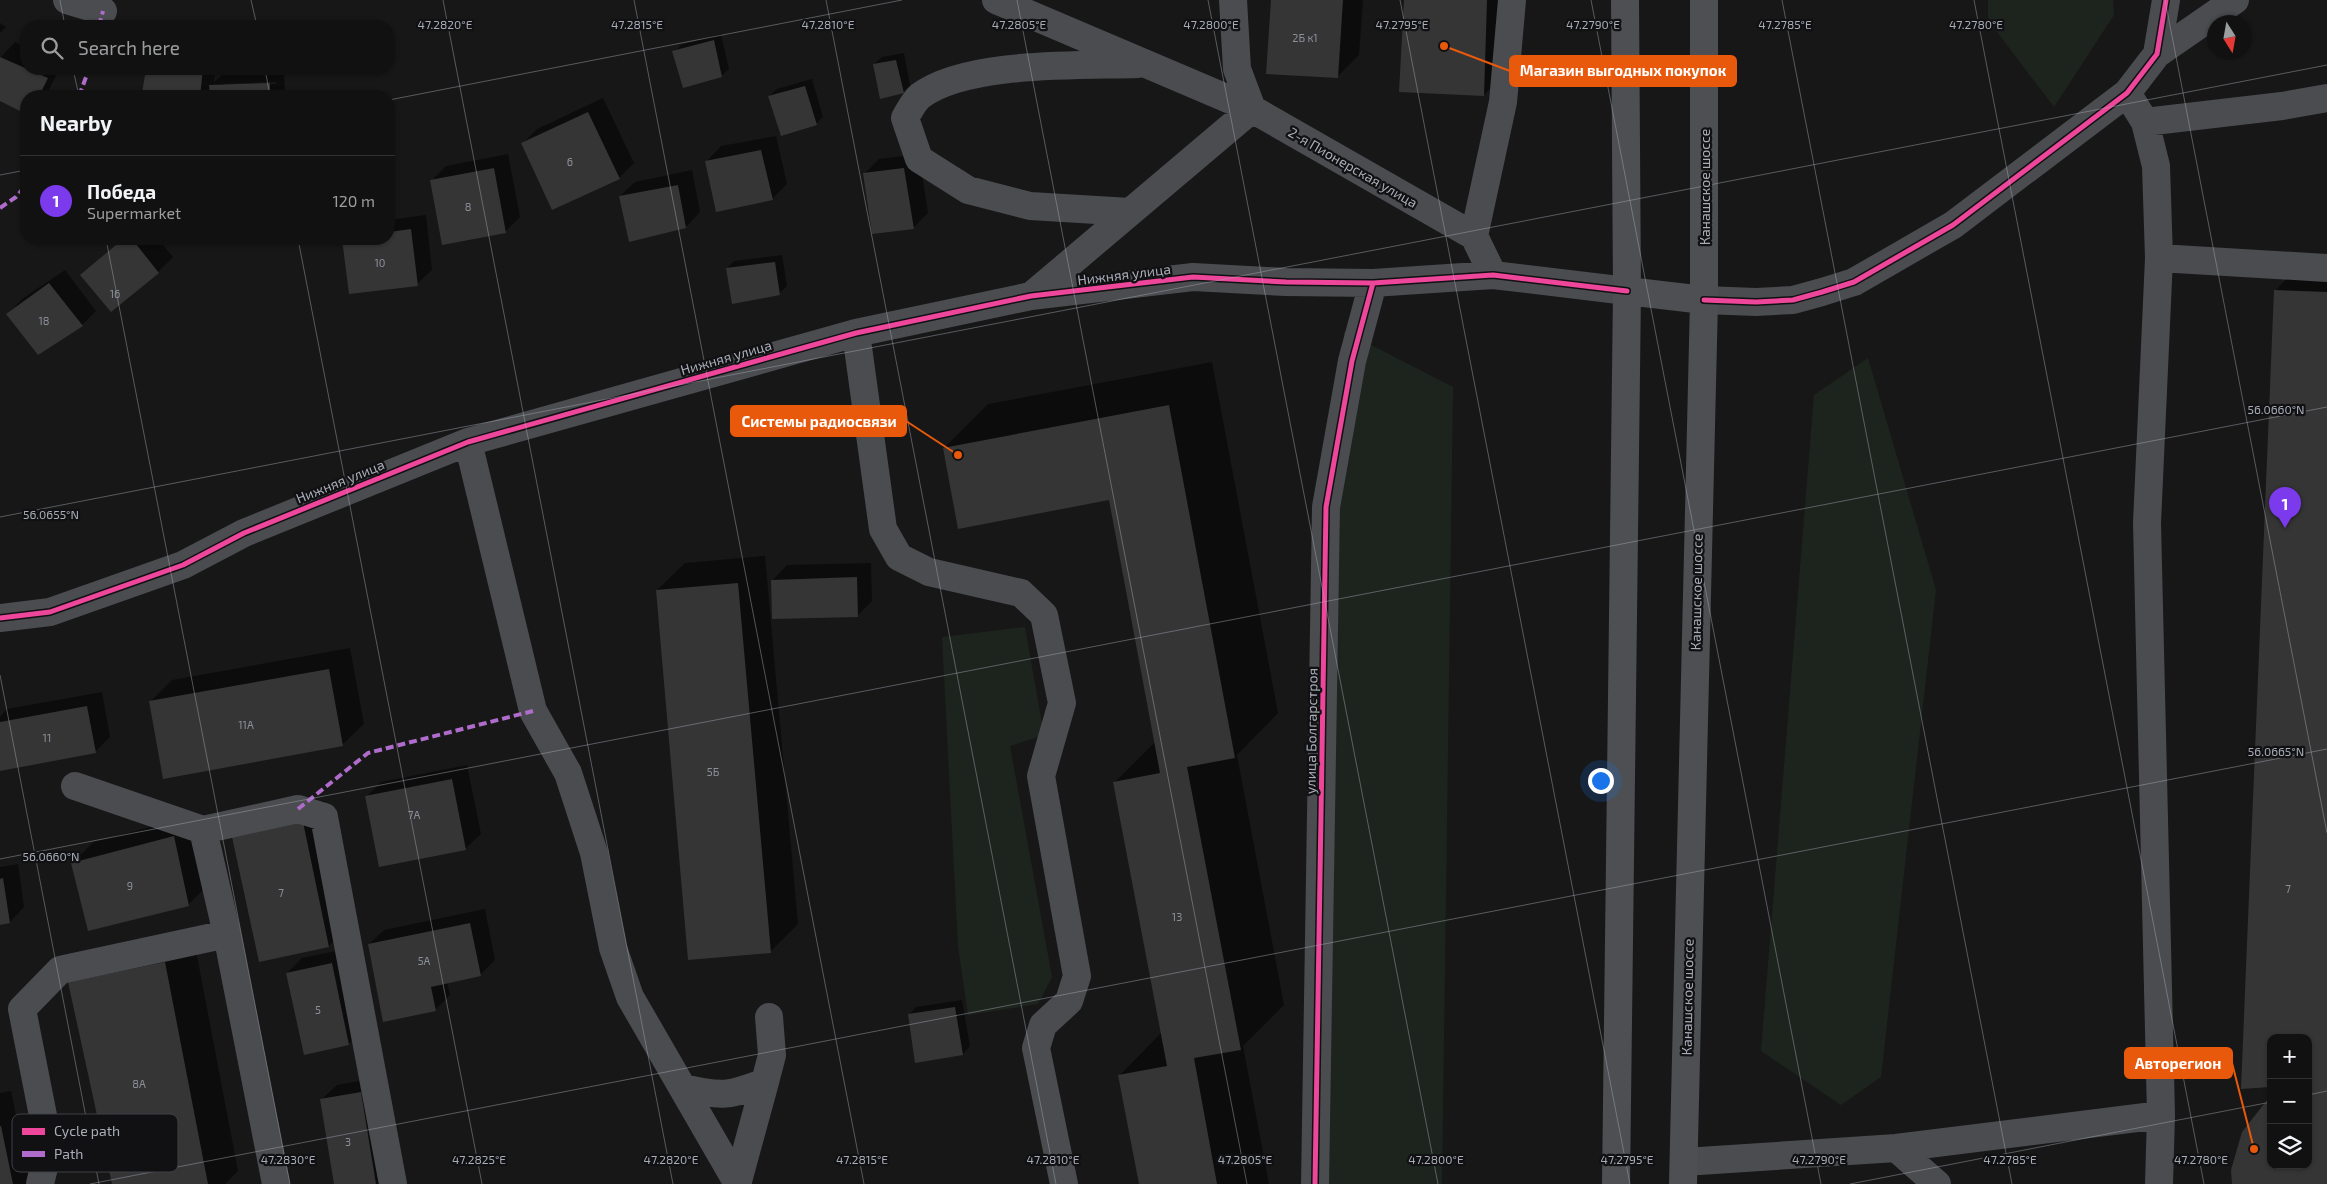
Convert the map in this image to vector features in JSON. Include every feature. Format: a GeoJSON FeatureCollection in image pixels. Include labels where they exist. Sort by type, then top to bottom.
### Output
{"type":"FeatureCollection","features":[{"type":"Feature","properties":{"kind":"main road"},"geometry":{"type":"LineString","coordinates":[[1616,1184],[1627,291],[1625,0]]}},
{"type":"Feature","properties":{"kind":"main road","name":"Канашское шоссе"},"geometry":{"type":"LineString","coordinates":[[1683,1173],[1704,300],[1704,0]]}},
{"type":"Feature","properties":{"kind":"main road"},"geometry":{"type":"LineString","coordinates":[[1627,291],[1704,300]]}},
{"type":"Feature","properties":{"kind":"street"},"geometry":{"type":"LineString","coordinates":[[67,0],[103,11]]}},
{"type":"Feature","properties":{"kind":"street","name":"2-я Пионерская улица"},"geometry":{"type":"LineString","coordinates":[[996,0],[1252,109],[1474,236]]}},
{"type":"Feature","properties":{"kind":"street"},"geometry":{"type":"LineString","coordinates":[[1031,296],[1252,109],[1237,69],[1233,0]]}},
{"type":"Feature","properties":{"kind":"street"},"geometry":{"type":"LineString","coordinates":[[1512,0],[1502,102],[1474,236],[1493,275],[1627,291]]}},
{"type":"Feature","properties":{"kind":"street"},"geometry":{"type":"LineString","coordinates":[[2157,54],[2166,0]]}},
{"type":"Feature","properties":{"kind":"street"},"geometry":{"type":"LineString","coordinates":[[1704,300],[1756,302],[1793,300],[1854,282],[1953,225],[2126,93],[2157,54],[2235,0]]}},
{"type":"Feature","properties":{"kind":"street"},"geometry":{"type":"LineString","coordinates":[[1130,212],[1030,206],[968,190],[919,160],[905,118],[919,97],[948,81],[999,70],[1145,64]]}},
{"type":"Feature","properties":{"kind":"street"},"geometry":{"type":"LineString","coordinates":[[2126,93],[2145,122],[2156,166],[2159,258],[2147,523],[2161,1116],[2159,1184]]}},
{"type":"Feature","properties":{"kind":"street"},"geometry":{"type":"LineString","coordinates":[[2145,122],[2282,106],[2327,98]]}},
{"type":"Feature","properties":{"kind":"street"},"geometry":{"type":"LineString","coordinates":[[2159,258],[2327,268]]}},
{"type":"Feature","properties":{"kind":"street","name":"Нижняя улица"},"geometry":{"type":"LineString","coordinates":[[0,618],[50,612],[183,565],[244,533],[468,442],[856,332],[1031,296],[1193,277],[1286,282],[1373,283],[1493,275]]}},
{"type":"Feature","properties":{"kind":"street","name":"улица Болгарстроя"},"geometry":{"type":"LineString","coordinates":[[1315,1184],[1326,507],[1352,361],[1373,283]]}},
{"type":"Feature","properties":{"kind":"street"},"geometry":{"type":"LineString","coordinates":[[856,332],[883,528],[899,557],[929,572],[1021,593],[1044,616],[1062,703],[1042,776],[1077,976],[1069,1001],[1044,1025],[1036,1048],[1064,1184]]}},
{"type":"Feature","properties":{"kind":"street"},"geometry":{"type":"LineString","coordinates":[[468,442],[533,711],[568,773],[594,853],[613,948],[630,997],[738,1183]]}},
{"type":"Feature","properties":{"kind":"street"},"geometry":{"type":"LineString","coordinates":[[76,786],[203,830],[298,809],[324,817],[393,1184]]}},
{"type":"Feature","properties":{"kind":"street"},"geometry":{"type":"LineString","coordinates":[[203,830],[227,934],[276,1184]]}},
{"type":"Feature","properties":{"kind":"street"},"geometry":{"type":"LineString","coordinates":[[42,1114],[22,1009],[60,970],[227,934]]}},
{"type":"Feature","properties":{"kind":"street"},"geometry":{"type":"LineString","coordinates":[[738,1183],[772,1055],[769,1017]]}},
{"type":"Feature","properties":{"kind":"street"},"geometry":{"type":"LineString","coordinates":[[684,1088],[714,1096],[741,1092],[765,1082]]}},
{"type":"Feature","properties":{"kind":"street"},"geometry":{"type":"LineString","coordinates":[[1683,1173],[2161,1116]]}},
{"type":"Feature","properties":{"kind":"street"},"geometry":{"type":"LineString","coordinates":[[1896,1148],[1937,1184]]}},
{"type":"Feature","properties":{"kind":"shaded area"},"geometry":{"type":"Polygon","coordinates":[[[1988,0],[2113,0],[2114,15],[2054,107],[1988,20],[1988,0]]]}},
{"type":"Feature","properties":{"kind":"shaded area"},"geometry":{"type":"Polygon","coordinates":[[[1344,331],[1453,387],[1442,1184],[1324,1184],[1344,331]]]}},
{"type":"Feature","properties":{"kind":"shaded area"},"geometry":{"type":"Polygon","coordinates":[[[1868,358],[1936,590],[1881,1077],[1841,1105],[1761,1051],[1814,395],[1868,358]]]}},
{"type":"Feature","properties":{"kind":"shaded area"},"geometry":{"type":"Polygon","coordinates":[[[1025,627],[1044,735],[1010,746],[1052,977],[1038,1004],[968,1015],[958,946],[942,637],[1025,627]]]}},
{"type":"Feature","properties":{"kind":"building"},"geometry":{"type":"Polygon","coordinates":[[[1271,0],[1343,0],[1338,78],[1266,74],[1271,0]]]}},
{"type":"Feature","properties":{"kind":"building"},"geometry":{"type":"Polygon","coordinates":[[[1404,0],[1487,0],[1484,96],[1399,92],[1404,0]]]}},
{"type":"Feature","properties":{"kind":"building"},"geometry":{"type":"Polygon","coordinates":[[[714,40],[722,77],[683,88],[672,51],[714,40]]]}},
{"type":"Feature","properties":{"kind":"building"},"geometry":{"type":"Polygon","coordinates":[[[0,57],[20,66],[20,75],[41,75],[48,78],[42,90],[20,90],[20,111],[0,101],[0,57]]]}},
{"type":"Feature","properties":{"kind":"building"},"geometry":{"type":"Polygon","coordinates":[[[896,60],[904,93],[880,99],[873,64],[896,60]]]}},
{"type":"Feature","properties":{"kind":"building"},"geometry":{"type":"Polygon","coordinates":[[[145,75],[202,75],[201,90],[142,90],[145,75]]]}},
{"type":"Feature","properties":{"kind":"building"},"geometry":{"type":"Polygon","coordinates":[[[270,83],[270,90],[209,90],[209,85],[270,83]]]}},
{"type":"Feature","properties":{"kind":"building"},"geometry":{"type":"Polygon","coordinates":[[[805,86],[817,125],[781,136],[768,96],[805,86]]]}},
{"type":"Feature","properties":{"kind":"building"},"geometry":{"type":"Polygon","coordinates":[[[588,112],[620,179],[552,210],[521,143],[588,112]]]}},
{"type":"Feature","properties":{"kind":"building"},"geometry":{"type":"Polygon","coordinates":[[[761,150],[773,200],[716,212],[705,161],[761,150]]]}},
{"type":"Feature","properties":{"kind":"building"},"geometry":{"type":"Polygon","coordinates":[[[494,168],[506,233],[442,245],[430,180],[494,168]]]}},
{"type":"Feature","properties":{"kind":"building"},"geometry":{"type":"Polygon","coordinates":[[[904,168],[914,229],[872,234],[863,173],[904,168]]]}},
{"type":"Feature","properties":{"kind":"building"},"geometry":{"type":"Polygon","coordinates":[[[678,185],[686,228],[629,242],[619,196],[678,185]]]}},
{"type":"Feature","properties":{"kind":"building"},"geometry":{"type":"Polygon","coordinates":[[[411,229],[418,286],[349,294],[343,245],[395,245],[395,231],[411,229]]]}},
{"type":"Feature","properties":{"kind":"building"},"geometry":{"type":"Polygon","coordinates":[[[116,245],[137,245],[159,273],[111,312],[80,275],[116,245]]]}},
{"type":"Feature","properties":{"kind":"building"},"geometry":{"type":"Polygon","coordinates":[[[775,262],[780,295],[732,304],[726,268],[775,262]]]}},
{"type":"Feature","properties":{"kind":"building"},"geometry":{"type":"Polygon","coordinates":[[[49,283],[83,326],[38,355],[6,314],[49,283]]]}},
{"type":"Feature","properties":{"kind":"building"},"geometry":{"type":"Polygon","coordinates":[[[2274,290],[2327,292],[2327,1184],[2232,1184],[2231,1170],[2242,1132],[2267,1100],[2267,1169],[2312,1169],[2312,1034],[2267,1034],[2267,1087],[2241,1089],[2274,290]]]}},
{"type":"Feature","properties":{"kind":"building"},"geometry":{"type":"Polygon","coordinates":[[[1169,405],[1235,758],[1187,767],[1241,1050],[1194,1058],[1217,1184],[1139,1184],[1118,1075],[1167,1066],[1113,782],[1160,773],[1109,500],[958,529],[943,448],[1169,405]]]}},
{"type":"Feature","properties":{"kind":"building"},"geometry":{"type":"Polygon","coordinates":[[[857,577],[858,617],[772,619],[771,580],[857,577]]]}},
{"type":"Feature","properties":{"kind":"building"},"geometry":{"type":"Polygon","coordinates":[[[738,583],[771,953],[688,960],[656,590],[738,583]]]}},
{"type":"Feature","properties":{"kind":"building"},"geometry":{"type":"Polygon","coordinates":[[[329,669],[343,746],[163,779],[149,701],[329,669]]]}},
{"type":"Feature","properties":{"kind":"building"},"geometry":{"type":"Polygon","coordinates":[[[87,706],[96,753],[0,771],[0,722],[87,706]]]}},
{"type":"Feature","properties":{"kind":"building"},"geometry":{"type":"Polygon","coordinates":[[[452,779],[466,850],[379,867],[365,796],[452,779]]]}},
{"type":"Feature","properties":{"kind":"building"},"geometry":{"type":"Polygon","coordinates":[[[303,822],[329,947],[259,962],[232,837],[303,822]]]}},
{"type":"Feature","properties":{"kind":"building"},"geometry":{"type":"Polygon","coordinates":[[[174,836],[189,906],[88,931],[71,863],[174,836]]]}},
{"type":"Feature","properties":{"kind":"building"},"geometry":{"type":"Polygon","coordinates":[[[3,878],[10,923],[0,925],[0,879],[3,878]]]}},
{"type":"Feature","properties":{"kind":"building"},"geometry":{"type":"Polygon","coordinates":[[[470,923],[481,976],[431,987],[436,1011],[383,1022],[368,944],[470,923]]]}},
{"type":"Feature","properties":{"kind":"building"},"geometry":{"type":"Polygon","coordinates":[[[165,962],[208,1184],[112,1184],[109,1172],[178,1172],[178,1114],[97,1114],[68,982],[165,962]]]}},
{"type":"Feature","properties":{"kind":"building"},"geometry":{"type":"Polygon","coordinates":[[[332,963],[349,1045],[304,1055],[286,973],[332,963]]]}},
{"type":"Feature","properties":{"kind":"building"},"geometry":{"type":"Polygon","coordinates":[[[955,1007],[963,1055],[915,1063],[908,1014],[955,1007]]]}},
{"type":"Feature","properties":{"kind":"building"},"geometry":{"type":"Polygon","coordinates":[[[361,1092],[376,1184],[334,1184],[320,1099],[361,1092]]]}},
{"type":"Feature","properties":{"kind":"building"},"geometry":{"type":"Polygon","coordinates":[[[1,1126],[13,1184],[0,1184],[1,1126]]]}},
{"type":"Feature","properties":{"kind":"marked path"},"geometry":{"type":"LineString","coordinates":[[101,20],[103,11]]}},
{"type":"Feature","properties":{"kind":"marked path"},"geometry":{"type":"LineString","coordinates":[[81,90],[87,75]]}},
{"type":"Feature","properties":{"kind":"marked path"},"geometry":{"type":"LineString","coordinates":[[0,208],[20,192]]}},
{"type":"Feature","properties":{"kind":"marked path"},"geometry":{"type":"LineString","coordinates":[[298,809],[368,753],[533,711]]}},
{"type":"Feature","properties":{"kind":"cycle path"},"geometry":{"type":"LineString","coordinates":[[1704,300],[1756,302],[1793,300],[1822,292],[1854,282],[1953,225],[2127,93],[2157,54],[2166,0]]}},
{"type":"Feature","properties":{"kind":"cycle path"},"geometry":{"type":"LineString","coordinates":[[0,618],[50,612],[183,565],[244,533],[468,442],[856,333],[1031,296],[1193,277],[1286,282],[1373,283],[1493,275],[1627,291]]}},
{"type":"Feature","properties":{"kind":"cycle path"},"geometry":{"type":"LineString","coordinates":[[1315,1184],[1326,507],[1352,361],[1373,283]]}},
{"type":"Feature","properties":{"kind":"place","name":"Магазин выгодных покупок"},"geometry":{"type":"Point","coordinates":[1444,46]}},
{"type":"Feature","properties":{"kind":"place","name":"Системы радиосвязи"},"geometry":{"type":"Point","coordinates":[958,455]}},
{"type":"Feature","properties":{"kind":"place","name":"Победа"},"geometry":{"type":"Point","coordinates":[2285,528]}},
{"type":"Feature","properties":{"kind":"place","name":"Авторегион"},"geometry":{"type":"Point","coordinates":[2254,1149]}}]}
